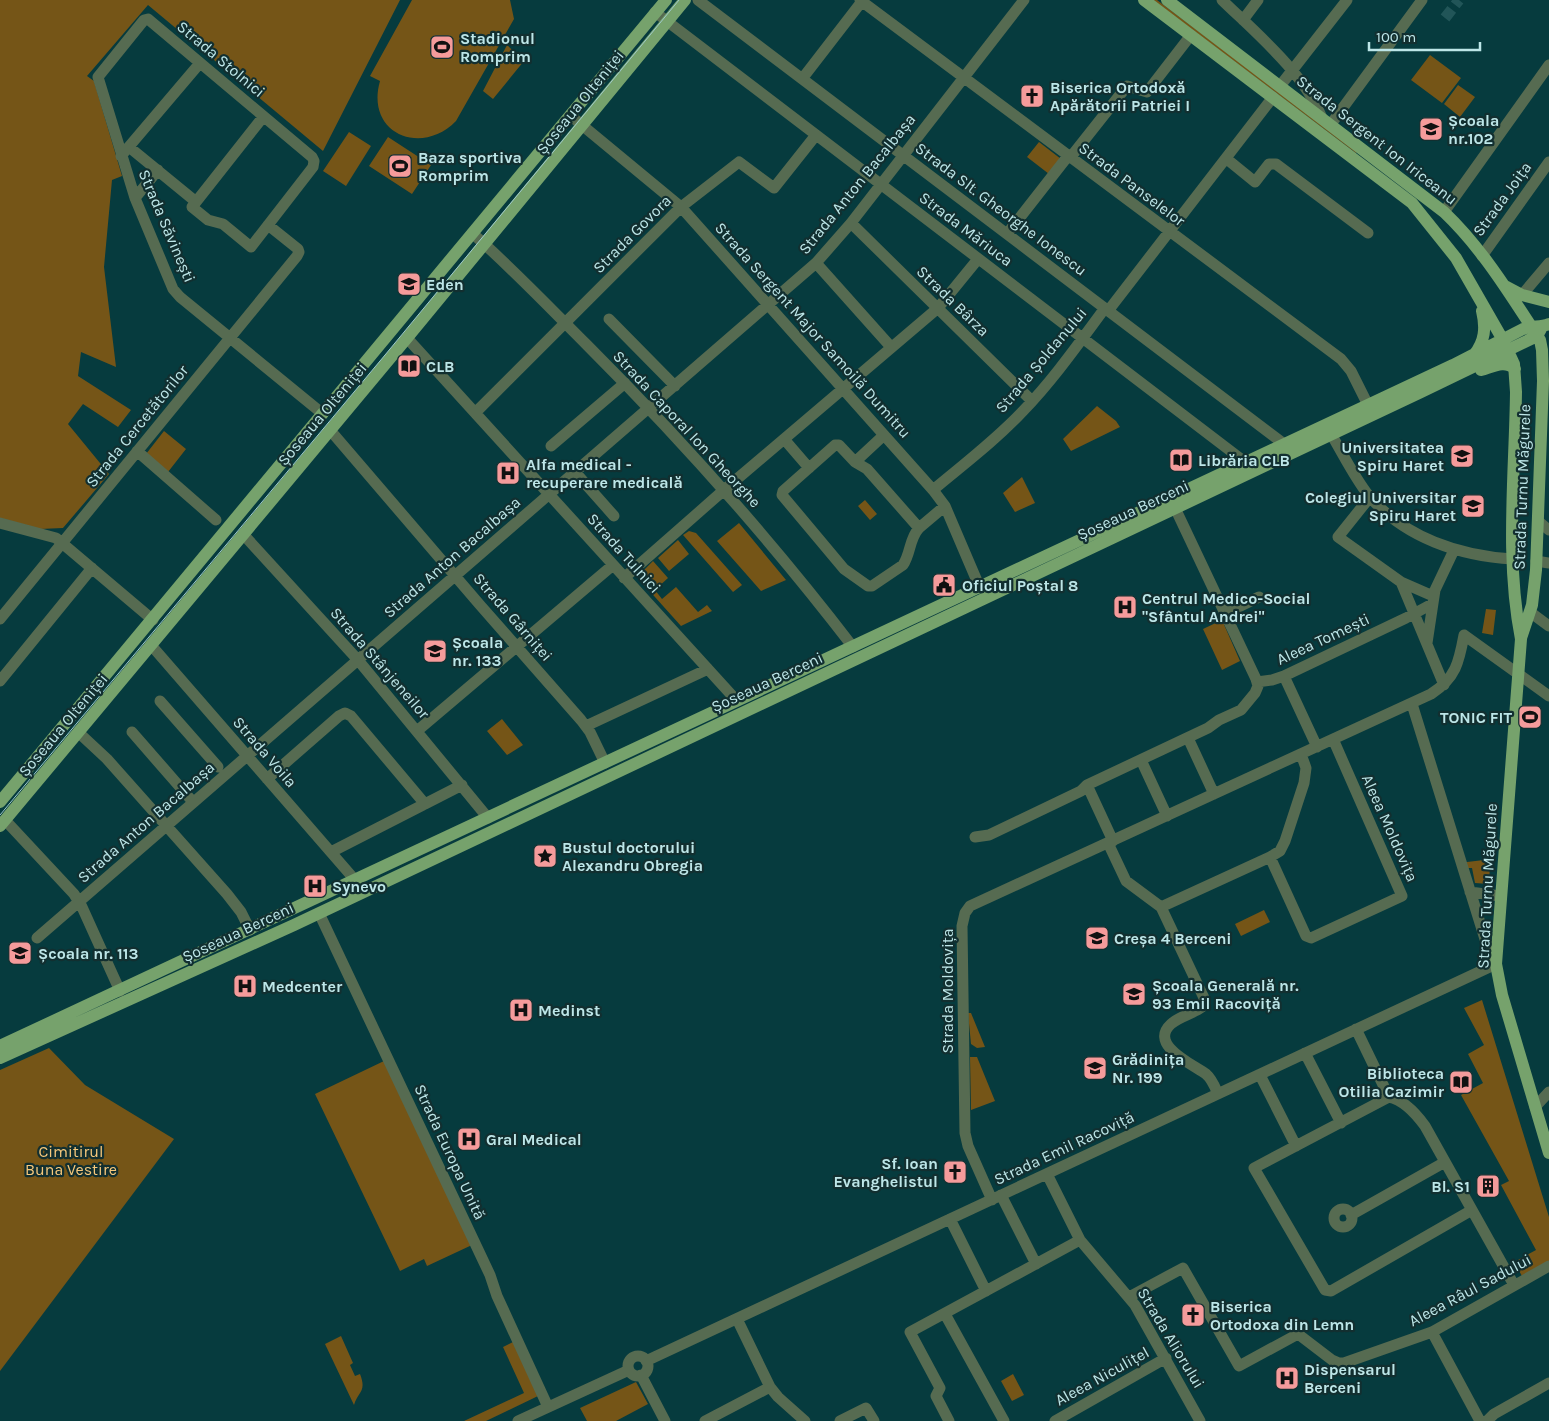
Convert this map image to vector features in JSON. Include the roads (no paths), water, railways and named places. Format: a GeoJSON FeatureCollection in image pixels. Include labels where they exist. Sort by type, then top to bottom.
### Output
{"type":"FeatureCollection","features":[{"type":"Feature","properties":{"kind":"main road","name":"Șoseaua Olteniței"},"geometry":{"type":"LineString","coordinates":[[1,799],[153,620],[666,0]]}},
{"type":"Feature","properties":{"kind":"main road","name":"Șoseaua Olteniței"},"geometry":{"type":"LineString","coordinates":[[3,823],[407,338],[685,0]]}},
{"type":"Feature","properties":{"kind":"main road","name":"Strada Sergent Ion Iriceanu"},"geometry":{"type":"LineString","coordinates":[[1144,0],[1191,35],[1277,92],[1326,121],[1444,212],[1460,227],[1536,328]]}},
{"type":"Feature","properties":{"kind":"main road","name":"Strada Sergent Ion Iriceanu"},"geometry":{"type":"LineString","coordinates":[[1167,0],[1409,200],[1452,253],[1508,343]]}},
{"type":"Feature","properties":{"kind":"main road"},"geometry":{"type":"LineString","coordinates":[[1504,285],[1522,295],[1549,302]]}},
{"type":"Feature","properties":{"kind":"main road"},"geometry":{"type":"LineString","coordinates":[[1473,355],[1481,344],[1484,334],[1484,318],[1479,298]]}},
{"type":"Feature","properties":{"kind":"main road","name":"Șoseaua Berceni"},"geometry":{"type":"LineString","coordinates":[[0,1058],[320,913],[525,816],[738,701],[853,647],[912,626],[980,588],[1245,462],[1284,444],[1449,378],[1536,328]]}},
{"type":"Feature","properties":{"kind":"main road","name":"Strada Turnu Măgurele"},"geometry":{"type":"LineString","coordinates":[[1521,639],[1543,562],[1538,522],[1546,378],[1542,348],[1536,328]]}},
{"type":"Feature","properties":{"kind":"main road","name":"Șoseaua Berceni"},"geometry":{"type":"LineString","coordinates":[[0,1046],[605,764],[643,752],[912,626],[1175,508],[1331,434],[1370,410],[1473,355],[1508,343]]}},
{"type":"Feature","properties":{"kind":"main road","name":"Strada Turnu Măgurele"},"geometry":{"type":"LineString","coordinates":[[1508,343],[1514,369],[1516,392],[1513,559],[1515,606],[1521,639],[1496,964],[1500,989],[1548,1147]]}},
{"type":"Feature","properties":{"kind":"main road"},"geometry":{"type":"LineString","coordinates":[[1449,378],[1459,377],[1501,364],[1508,364],[1514,369]]}},
{"type":"Feature","properties":{"kind":"main road"},"geometry":{"type":"LineString","coordinates":[[519,804],[525,816]]}},
{"type":"Feature","properties":{"kind":"main road"},"geometry":{"type":"LineString","coordinates":[[186,960],[191,972]]}},
{"type":"Feature","properties":{"kind":"street","name":"Strada Slt. Gheorghe Ionescu"},"geometry":{"type":"LineString","coordinates":[[698,0],[1284,444]]}},
{"type":"Feature","properties":{"kind":"street"},"geometry":{"type":"LineString","coordinates":[[802,79],[862,0]]}},
{"type":"Feature","properties":{"kind":"street","name":"Strada Panselelor"},"geometry":{"type":"LineString","coordinates":[[862,0],[1345,363],[1351,371],[1370,410]]}},
{"type":"Feature","properties":{"kind":"street","name":"Strada Anton Bacalbașa"},"geometry":{"type":"LineString","coordinates":[[37,938],[816,263],[851,223],[1024,0]]}},
{"type":"Feature","properties":{"kind":"street"},"geometry":{"type":"LineString","coordinates":[[1222,0],[1292,70],[1326,121],[1422,0]]}},
{"type":"Feature","properties":{"kind":"street"},"geometry":{"type":"LineString","coordinates":[[1243,20],[1258,0]]}},
{"type":"Feature","properties":{"kind":"street","name":"Strada Șoldanului"},"geometry":{"type":"LineString","coordinates":[[933,490],[999,434],[1032,401],[1169,232],[1346,0]]}},
{"type":"Feature","properties":{"kind":"street"},"geometry":{"type":"LineString","coordinates":[[655,12],[667,22]]}},
{"type":"Feature","properties":{"kind":"street","name":"Strada Stolnici"},"geometry":{"type":"LineString","coordinates":[[98,77],[146,19],[148,19],[312,157],[314,161],[313,167],[268,225]]}},
{"type":"Feature","properties":{"kind":"street","name":"Strada Măriuca"},"geometry":{"type":"LineString","coordinates":[[667,22],[1245,462]]}},
{"type":"Feature","properties":{"kind":"street"},"geometry":{"type":"LineString","coordinates":[[1007,234],[1126,86],[1147,92],[1191,35]]}},
{"type":"Feature","properties":{"kind":"street"},"geometry":{"type":"LineString","coordinates":[[121,156],[200,63]]}},
{"type":"Feature","properties":{"kind":"street"},"geometry":{"type":"LineString","coordinates":[[1444,212],[1549,65]]}},
{"type":"Feature","properties":{"kind":"street","name":"Strada Săvinești"},"geometry":{"type":"LineString","coordinates":[[98,77],[121,156],[163,267],[175,293],[323,414]]}},
{"type":"Feature","properties":{"kind":"street","name":"Strada Stolnici"},"geometry":{"type":"LineString","coordinates":[[195,201],[263,116]]}},
{"type":"Feature","properties":{"kind":"street","name":"Strada Sergent Major Samoilă Dumitru"},"geometry":{"type":"LineString","coordinates":[[571,116],[681,207],[933,490],[945,506],[980,588]]}},
{"type":"Feature","properties":{"kind":"street","name":"Strada Govora"},"geometry":{"type":"LineString","coordinates":[[476,412],[681,207],[739,162],[774,188],[816,135]]}},
{"type":"Feature","properties":{"kind":"street","name":"Strada Săvinești"},"geometry":{"type":"LineString","coordinates":[[129,146],[195,201],[192,207],[199,213],[208,220],[222,224],[251,247],[268,225]]}},
{"type":"Feature","properties":{"kind":"street"},"geometry":{"type":"LineString","coordinates":[[1227,157],[1228,160],[1256,182],[1269,164],[1276,164],[1368,233]]}},
{"type":"Feature","properties":{"kind":"street","name":"Strada Joița"},"geometry":{"type":"LineString","coordinates":[[1482,256],[1549,162]]}},
{"type":"Feature","properties":{"kind":"street"},"geometry":{"type":"LineString","coordinates":[[136,198],[158,170]]}},
{"type":"Feature","properties":{"kind":"street","name":"Strada Bârza"},"geometry":{"type":"LineString","coordinates":[[851,223],[1032,401]]}},
{"type":"Feature","properties":{"kind":"street","name":"Strada Cercetătorilor"},"geometry":{"type":"LineString","coordinates":[[0,619],[299,252],[298,248],[268,225]]}},
{"type":"Feature","properties":{"kind":"street","name":"Strada Caporal Ion Gheorghe"},"geometry":{"type":"LineString","coordinates":[[472,233],[649,408],[724,490],[853,647]]}},
{"type":"Feature","properties":{"kind":"street"},"geometry":{"type":"LineString","coordinates":[[624,578],[724,490],[938,308],[978,259]]}},
{"type":"Feature","properties":{"kind":"street"},"geometry":{"type":"LineString","coordinates":[[816,263],[891,347]]}},
{"type":"Feature","properties":{"kind":"street"},"geometry":{"type":"LineString","coordinates":[[1522,295],[1549,263]]}},
{"type":"Feature","properties":{"kind":"street"},"geometry":{"type":"LineString","coordinates":[[609,319],[675,386]]}},
{"type":"Feature","properties":{"kind":"street","name":"Strada Tulnici"},"geometry":{"type":"LineString","coordinates":[[407,338],[738,701]]}},
{"type":"Feature","properties":{"kind":"street"},"geometry":{"type":"LineString","coordinates":[[551,446],[624,383]]}},
{"type":"Feature","properties":{"kind":"street","name":"Strada Gârniței"},"geometry":{"type":"LineString","coordinates":[[330,430],[454,576],[586,726],[605,764]]}},
{"type":"Feature","properties":{"kind":"street"},"geometry":{"type":"LineString","coordinates":[[1331,434],[1355,476],[1370,497],[1387,513],[1411,530],[1454,550],[1485,557],[1513,559]]}},
{"type":"Feature","properties":{"kind":"street"},"geometry":{"type":"LineString","coordinates":[[855,462],[884,435]]}},
{"type":"Feature","properties":{"kind":"street"},"geometry":{"type":"LineString","coordinates":[[784,439],[809,468]]}},
{"type":"Feature","properties":{"kind":"street"},"geometry":{"type":"LineString","coordinates":[[919,528],[867,469],[855,462],[836,444],[783,491],[783,496],[844,569],[869,586],[872,586],[903,565],[912,538],[919,528],[945,506]]}},
{"type":"Feature","properties":{"kind":"street"},"geometry":{"type":"LineString","coordinates":[[137,451],[216,520]]}},
{"type":"Feature","properties":{"kind":"street"},"geometry":{"type":"LineString","coordinates":[[575,472],[614,516]]}},
{"type":"Feature","properties":{"kind":"street"},"geometry":{"type":"LineString","coordinates":[[1370,497],[1338,537],[1401,582],[1432,600]]}},
{"type":"Feature","properties":{"kind":"street"},"geometry":{"type":"LineString","coordinates":[[975,837],[989,835],[1081,790],[1087,785],[1188,738],[1245,708],[1255,693],[1257,682],[1175,508]]}},
{"type":"Feature","properties":{"kind":"street"},"geometry":{"type":"LineString","coordinates":[[1538,522],[1549,530]]}},
{"type":"Feature","properties":{"kind":"street"},"geometry":{"type":"LineString","coordinates":[[0,523],[52,536],[153,620]]}},
{"type":"Feature","properties":{"kind":"street","name":"Strada Stânjeneilor"},"geometry":{"type":"LineString","coordinates":[[243,534],[358,660],[488,818]]}},
{"type":"Feature","properties":{"kind":"street"},"geometry":{"type":"LineString","coordinates":[[1427,644],[1432,600],[1437,584],[1454,550]]}},
{"type":"Feature","properties":{"kind":"street"},"geometry":{"type":"LineString","coordinates":[[417,731],[613,565]]}},
{"type":"Feature","properties":{"kind":"street"},"geometry":{"type":"LineString","coordinates":[[0,681],[92,568]]}},
{"type":"Feature","properties":{"kind":"street"},"geometry":{"type":"LineString","coordinates":[[1401,582],[1444,685],[1458,664],[1464,635],[1549,696]]}},
{"type":"Feature","properties":{"kind":"street"},"geometry":{"type":"LineString","coordinates":[[1226,613],[1259,597]]}},
{"type":"Feature","properties":{"kind":"street","name":"Aleea Tomești"},"geometry":{"type":"LineString","coordinates":[[1257,682],[1284,676],[1414,614],[1432,600]]}},
{"type":"Feature","properties":{"kind":"street"},"geometry":{"type":"LineString","coordinates":[[1530,612],[1549,626]]}},
{"type":"Feature","properties":{"kind":"street","name":"Strada Voila"},"geometry":{"type":"LineString","coordinates":[[151,645],[355,880]]}},
{"type":"Feature","properties":{"kind":"street"},"geometry":{"type":"LineString","coordinates":[[586,726],[708,669]]}},
{"type":"Feature","properties":{"kind":"street"},"geometry":{"type":"LineString","coordinates":[[1284,676],[1317,747]]}},
{"type":"Feature","properties":{"kind":"street","name":"Strada Moldovița"},"geometry":{"type":"LineString","coordinates":[[1036,1264],[968,1146],[965,1133],[962,926],[965,913],[973,904],[1412,704],[1444,685]]}},
{"type":"Feature","properties":{"kind":"street"},"geometry":{"type":"LineString","coordinates":[[160,700],[218,766]]}},
{"type":"Feature","properties":{"kind":"street"},"geometry":{"type":"LineString","coordinates":[[1412,704],[1485,939],[1496,964]]}},
{"type":"Feature","properties":{"kind":"street"},"geometry":{"type":"LineString","coordinates":[[267,779],[339,716],[345,713],[351,716],[424,804]]}},
{"type":"Feature","properties":{"kind":"street"},"geometry":{"type":"LineString","coordinates":[[78,732],[107,759],[234,903],[250,930]]}},
{"type":"Feature","properties":{"kind":"street"},"geometry":{"type":"LineString","coordinates":[[132,732],[194,802]]}},
{"type":"Feature","properties":{"kind":"street"},"geometry":{"type":"LineString","coordinates":[[1188,738],[1214,794]]}},
{"type":"Feature","properties":{"kind":"street","name":"Aleea Moldovița"},"geometry":{"type":"LineString","coordinates":[[1270,857],[1308,938],[1402,896],[1333,740]]}},
{"type":"Feature","properties":{"kind":"street"},"geometry":{"type":"LineString","coordinates":[[1161,907],[1270,857],[1280,850],[1285,841],[1304,782],[1306,768],[1301,754]]}},
{"type":"Feature","properties":{"kind":"street"},"geometry":{"type":"LineString","coordinates":[[1141,760],[1167,816]]}},
{"type":"Feature","properties":{"kind":"street"},"geometry":{"type":"LineString","coordinates":[[1087,785],[1126,881],[1161,907],[1205,1001],[1200,1009],[1171,1025],[1166,1033],[1167,1042],[1175,1053],[1209,1077],[1218,1094]]}},
{"type":"Feature","properties":{"kind":"street"},"geometry":{"type":"LineString","coordinates":[[331,852],[462,786]]}},
{"type":"Feature","properties":{"kind":"street"},"geometry":{"type":"LineString","coordinates":[[1,799],[14,809]]}},
{"type":"Feature","properties":{"kind":"street"},"geometry":{"type":"LineString","coordinates":[[3,823],[71,891],[79,902],[120,991]]}},
{"type":"Feature","properties":{"kind":"street"},"geometry":{"type":"LineString","coordinates":[[1470,892],[1500,896]]}},
{"type":"Feature","properties":{"kind":"street","name":"Strada Europa Unită"},"geometry":{"type":"LineString","coordinates":[[320,913],[491,1277],[496,1296],[548,1407]]}},
{"type":"Feature","properties":{"kind":"street","name":"Strada Emil Racoviță"},"geometry":{"type":"LineString","coordinates":[[646,1361],[1496,964]]}},
{"type":"Feature","properties":{"kind":"street"},"geometry":{"type":"LineString","coordinates":[[1356,1030],[1389,1097],[1401,1102],[1420,1119],[1514,1285]]}},
{"type":"Feature","properties":{"kind":"street"},"geometry":{"type":"LineString","coordinates":[[1305,1054],[1341,1122]]}},
{"type":"Feature","properties":{"kind":"street"},"geometry":{"type":"LineString","coordinates":[[1260,1075],[1296,1146]]}},
{"type":"Feature","properties":{"kind":"street"},"geometry":{"type":"LineString","coordinates":[[1535,1107],[1549,1092]]}},
{"type":"Feature","properties":{"kind":"street"},"geometry":{"type":"LineString","coordinates":[[1389,1097],[1254,1168],[1325,1290],[1328,1291],[1472,1210]]}},
{"type":"Feature","properties":{"kind":"street"},"geometry":{"type":"LineString","coordinates":[[1351,1215],[1445,1162]]}},
{"type":"Feature","properties":{"kind":"street","name":"Strada Aliorului"},"geometry":{"type":"LineString","coordinates":[[1047,1174],[1080,1240],[1092,1257],[1129,1297],[1166,1358],[1200,1421]]}},
{"type":"Feature","properties":{"kind":"street"},"geometry":{"type":"LineString","coordinates":[[950,1219],[986,1291]]}},
{"type":"Feature","properties":{"kind":"street"},"geometry":{"type":"LineString","coordinates":[[949,1421],[936,1396],[940,1388],[910,1332],[1080,1240]]}},
{"type":"Feature","properties":{"kind":"street","name":"Aleea Râul Sadului"},"geometry":{"type":"LineString","coordinates":[[1129,1297],[1183,1268],[1239,1366],[1298,1334],[1332,1360],[1344,1363],[1432,1332],[1549,1266]]}},
{"type":"Feature","properties":{"kind":"street"},"geometry":{"type":"LineString","coordinates":[[945,1314],[1004,1421]]}},
{"type":"Feature","properties":{"kind":"street"},"geometry":{"type":"LineString","coordinates":[[737,1319],[770,1387],[778,1397],[805,1421]]}},
{"type":"Feature","properties":{"kind":"street"},"geometry":{"type":"LineString","coordinates":[[1432,1332],[1480,1421]]}},
{"type":"Feature","properties":{"kind":"street"},"geometry":{"type":"LineString","coordinates":[[634,1357],[641,1357],[646,1361],[647,1370],[641,1375],[633,1375],[629,1370],[629,1362],[634,1357]]}},
{"type":"Feature","properties":{"kind":"street","name":"Aleea Niculițel"},"geometry":{"type":"LineString","coordinates":[[1055,1421],[1166,1358]]}},
{"type":"Feature","properties":{"kind":"street"},"geometry":{"type":"LineString","coordinates":[[518,1421],[629,1370]]}},
{"type":"Feature","properties":{"kind":"street"},"geometry":{"type":"LineString","coordinates":[[641,1375],[665,1421]]}},
{"type":"Feature","properties":{"kind":"street"},"geometry":{"type":"LineString","coordinates":[[1487,1421],[1494,1414],[1549,1383]]}},
{"type":"Feature","properties":{"kind":"street"},"geometry":{"type":"LineString","coordinates":[[705,1421],[770,1387]]}},
{"type":"Feature","properties":{"kind":"street"},"geometry":{"type":"LineString","coordinates":[[840,1421],[866,1408],[874,1421]]}},
{"type":"Feature","properties":{"kind":"tunnel"},"geometry":{"type":"LineString","coordinates":[[1445,18],[1459,0]]}},
{"type":"Feature","properties":{"kind":"tram line"},"geometry":{"type":"LineString","coordinates":[[0,815],[679,0]]}},
{"type":"Feature","properties":{"kind":"place","name":"Stadionul Romprim"},"geometry":{"type":"Point","coordinates":[442,47]}},
{"type":"Feature","properties":{"kind":"place","name":"Biserica Ortodoxă Apărătorii Patriei I"},"geometry":{"type":"Point","coordinates":[1032,96]}},
{"type":"Feature","properties":{"kind":"place","name":"Școala nr.102"},"geometry":{"type":"Point","coordinates":[1431,129]}},
{"type":"Feature","properties":{"kind":"place","name":"Baza sportiva Romprim"},"geometry":{"type":"Point","coordinates":[400,166]}},
{"type":"Feature","properties":{"kind":"place","name":"Eden"},"geometry":{"type":"Point","coordinates":[409,284]}},
{"type":"Feature","properties":{"kind":"place","name":"CLB"},"geometry":{"type":"Point","coordinates":[409,366]}},
{"type":"Feature","properties":{"kind":"place","name":"Universitatea Spiru Haret"},"geometry":{"type":"Point","coordinates":[1462,456]}},
{"type":"Feature","properties":{"kind":"place","name":"Librăria CLB"},"geometry":{"type":"Point","coordinates":[1181,460]}},
{"type":"Feature","properties":{"kind":"place","name":"Alfa medical - recuperare medicală"},"geometry":{"type":"Point","coordinates":[508,473]}},
{"type":"Feature","properties":{"kind":"place","name":"Colegiul Universitar Spiru Haret"},"geometry":{"type":"Point","coordinates":[1473,506]}},
{"type":"Feature","properties":{"kind":"place","name":"Oficiul Poștal 8"},"geometry":{"type":"Point","coordinates":[944,585]}},
{"type":"Feature","properties":{"kind":"place","name":"Centrul Medico-Social \"Sfântul Andrei\""},"geometry":{"type":"Point","coordinates":[1125,607]}},
{"type":"Feature","properties":{"kind":"place","name":"Școala nr. 133"},"geometry":{"type":"Point","coordinates":[435,651]}},
{"type":"Feature","properties":{"kind":"place","name":"TONIC FIT"},"geometry":{"type":"Point","coordinates":[1530,717]}},
{"type":"Feature","properties":{"kind":"place","name":"Bustul doctorului Alexandru Obregia"},"geometry":{"type":"Point","coordinates":[545,856]}},
{"type":"Feature","properties":{"kind":"place","name":"Synevo"},"geometry":{"type":"Point","coordinates":[315,886]}},
{"type":"Feature","properties":{"kind":"place","name":"Creșa 4 Berceni"},"geometry":{"type":"Point","coordinates":[1097,938]}},
{"type":"Feature","properties":{"kind":"place","name":"Școala nr. 113"},"geometry":{"type":"Point","coordinates":[20,953]}},
{"type":"Feature","properties":{"kind":"place","name":"Medcenter"},"geometry":{"type":"Point","coordinates":[245,986]}},
{"type":"Feature","properties":{"kind":"place","name":"Școala Generală nr. 93 Emil Racoviță"},"geometry":{"type":"Point","coordinates":[1134,994]}},
{"type":"Feature","properties":{"kind":"place","name":"Medinst"},"geometry":{"type":"Point","coordinates":[521,1010]}},
{"type":"Feature","properties":{"kind":"place","name":"Grădinița Nr. 199"},"geometry":{"type":"Point","coordinates":[1095,1068]}},
{"type":"Feature","properties":{"kind":"place","name":"Biblioteca Otilia Cazimir"},"geometry":{"type":"Point","coordinates":[1461,1082]}},
{"type":"Feature","properties":{"kind":"place","name":"Gral Medical"},"geometry":{"type":"Point","coordinates":[469,1139]}},
{"type":"Feature","properties":{"kind":"place","name":"Sf. Ioan Evanghelistul"},"geometry":{"type":"Point","coordinates":[955,1172]}},
{"type":"Feature","properties":{"kind":"place","name":"Bl. S1"},"geometry":{"type":"Point","coordinates":[1488,1186]}},
{"type":"Feature","properties":{"kind":"place","name":"Biserica Ortodoxa din Lemn"},"geometry":{"type":"Point","coordinates":[1193,1315]}},
{"type":"Feature","properties":{"kind":"place","name":"Dispensarul Berceni"},"geometry":{"type":"Point","coordinates":[1287,1378]}},
{"type":"Feature","properties":{"kind":"park label","name":"Cimitirul Buna Vestire"},"geometry":{"type":"Point","coordinates":[71,1160]}}]}
